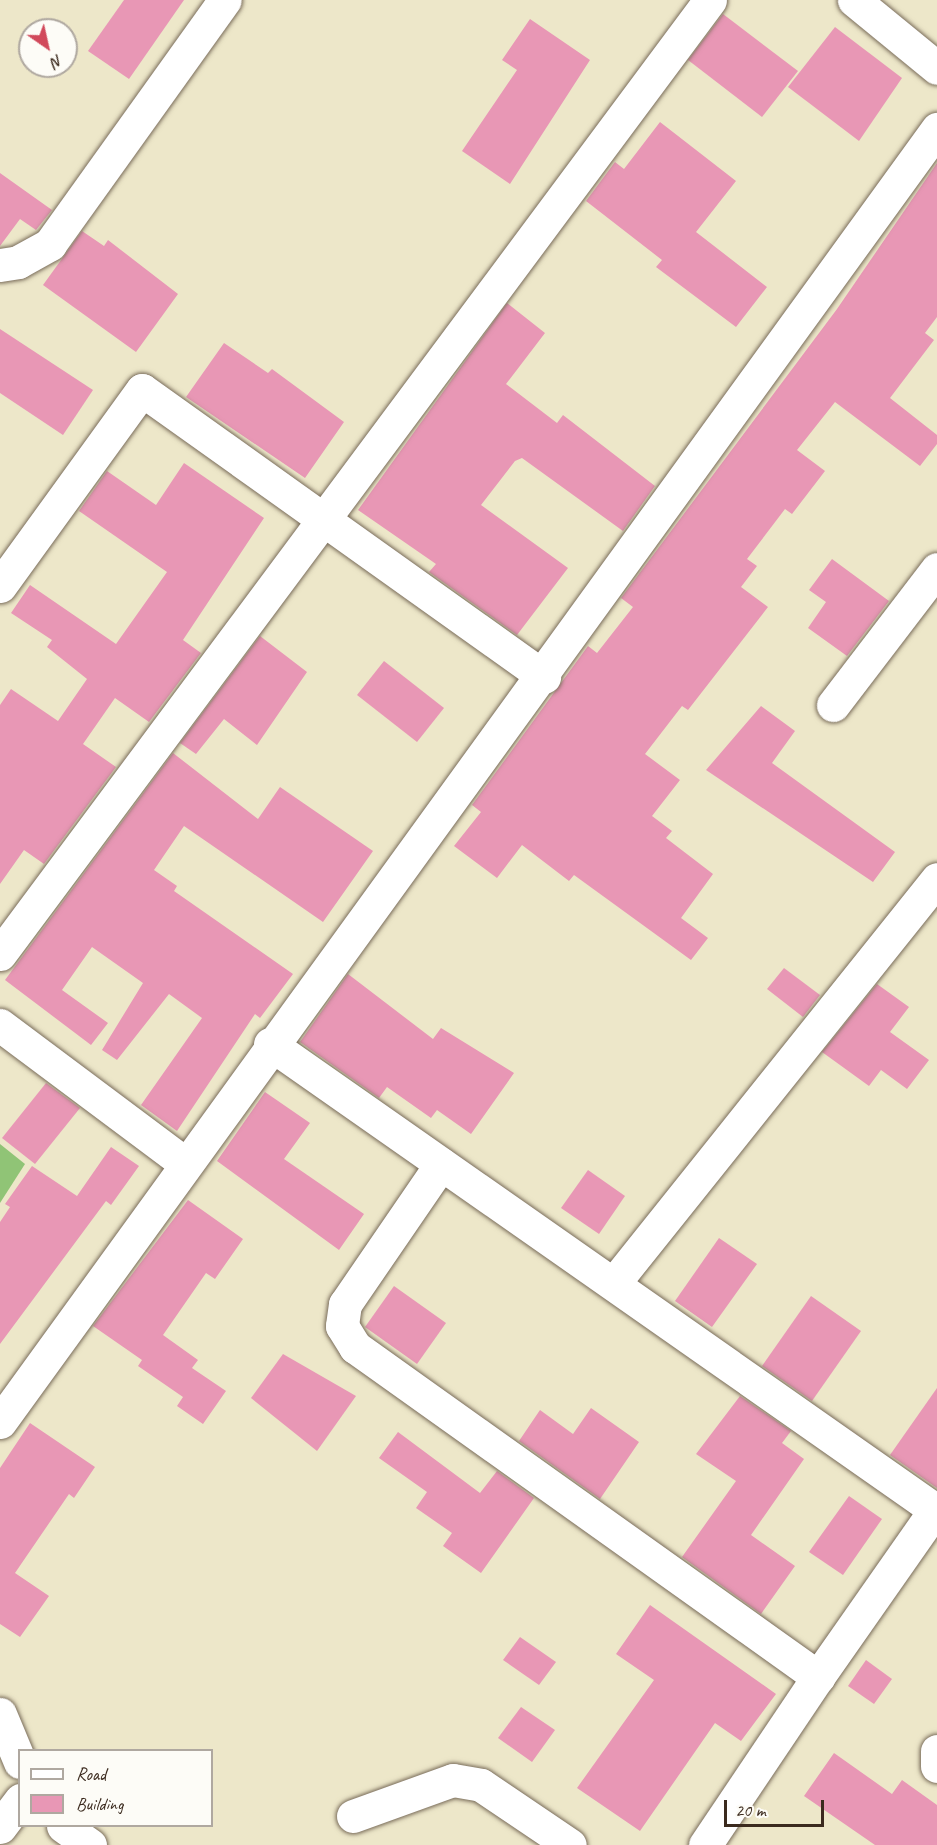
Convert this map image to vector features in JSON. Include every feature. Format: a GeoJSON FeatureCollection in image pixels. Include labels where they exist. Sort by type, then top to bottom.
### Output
{"type":"FeatureCollection","features":[{"type":"Feature","properties":{"kind":"street"},"geometry":{"type":"LineString","coordinates":[[0,265],[18,262],[50,244],[225,0]]}},
{"type":"Feature","properties":{"kind":"street"},"geometry":{"type":"LineString","coordinates":[[0,954],[710,0]]}},
{"type":"Feature","properties":{"kind":"street"},"geometry":{"type":"LineString","coordinates":[[854,0],[937,68]]}},
{"type":"Feature","properties":{"kind":"street"},"geometry":{"type":"LineString","coordinates":[[0,1422],[270,1044],[543,677],[937,129]]}},
{"type":"Feature","properties":{"kind":"street"},"geometry":{"type":"LineString","coordinates":[[0,586],[142,390],[543,677]]}},
{"type":"Feature","properties":{"kind":"street"},"geometry":{"type":"LineString","coordinates":[[833,705],[937,569]]}},
{"type":"Feature","properties":{"kind":"street"},"geometry":{"type":"LineString","coordinates":[[614,1283],[937,879]]}},
{"type":"Feature","properties":{"kind":"street"},"geometry":{"type":"LineString","coordinates":[[0,1025],[186,1164]]}},
{"type":"Feature","properties":{"kind":"street"},"geometry":{"type":"LineString","coordinates":[[270,1044],[614,1283],[936,1511],[818,1677],[705,1845]]}},
{"type":"Feature","properties":{"kind":"street"},"geometry":{"type":"LineString","coordinates":[[441,1164],[345,1304],[342,1326],[355,1347],[818,1677]]}},
{"type":"Feature","properties":{"kind":"street"},"geometry":{"type":"LineString","coordinates":[[0,1714],[18,1757]]}},
{"type":"Feature","properties":{"kind":"street"},"geometry":{"type":"LineString","coordinates":[[937,1751],[937,1766]]}},
{"type":"Feature","properties":{"kind":"street"},"geometry":{"type":"LineString","coordinates":[[353,1816],[453,1780],[481,1785],[570,1845]]}},
{"type":"Feature","properties":{"kind":"street"},"geometry":{"type":"LineString","coordinates":[[0,1827],[18,1803]]}},
{"type":"Feature","properties":{"kind":"street"},"geometry":{"type":"LineString","coordinates":[[64,1827],[90,1845]]}},
{"type":"Feature","properties":{"kind":"green space"},"geometry":{"type":"Polygon","coordinates":[[[0,1144],[25,1164],[0,1203],[0,1144]]]}},
{"type":"Feature","properties":{"kind":"building"},"geometry":{"type":"Polygon","coordinates":[[[124,0],[184,0],[129,79],[88,51],[124,0]]]}},
{"type":"Feature","properties":{"kind":"building"},"geometry":{"type":"Polygon","coordinates":[[[723,14],[798,71],[762,117],[688,60],[723,14]]]}},
{"type":"Feature","properties":{"kind":"building"},"geometry":{"type":"Polygon","coordinates":[[[530,19],[590,60],[510,184],[462,151],[517,70],[502,60],[530,19]]]}},
{"type":"Feature","properties":{"kind":"building"},"geometry":{"type":"Polygon","coordinates":[[[835,27],[902,78],[859,141],[788,87],[835,27]]]}},
{"type":"Feature","properties":{"kind":"building"},"geometry":{"type":"Polygon","coordinates":[[[660,122],[736,181],[696,232],[767,287],[736,327],[656,267],[662,260],[586,201],[615,162],[624,169],[660,122]]]}},
{"type":"Feature","properties":{"kind":"building"},"geometry":{"type":"Polygon","coordinates":[[[937,163],[937,317],[925,333],[934,340],[890,398],[937,435],[937,444],[920,466],[835,402],[797,450],[825,471],[792,514],[785,509],[747,559],[757,566],[741,587],[768,607],[688,710],[682,706],[645,754],[680,780],[652,816],[672,831],[666,838],[713,874],[681,918],[708,938],[691,960],[574,875],[569,881],[522,845],[497,878],[454,846],[481,812],[472,805],[588,646],[597,653],[633,607],[621,598],[837,309],[937,163]]]}},
{"type":"Feature","properties":{"kind":"building"},"geometry":{"type":"Polygon","coordinates":[[[0,173],[52,210],[36,230],[20,219],[0,246],[0,173]]]}},
{"type":"Feature","properties":{"kind":"building"},"geometry":{"type":"Polygon","coordinates":[[[82,231],[104,246],[108,240],[178,294],[136,352],[43,285],[82,231]]]}},
{"type":"Feature","properties":{"kind":"building"},"geometry":{"type":"Polygon","coordinates":[[[507,303],[545,333],[506,384],[557,423],[563,415],[655,486],[623,531],[522,458],[515,461],[481,505],[568,568],[517,635],[429,572],[436,564],[358,510],[507,303]]]}},
{"type":"Feature","properties":{"kind":"building"},"geometry":{"type":"Polygon","coordinates":[[[0,329],[93,390],[63,435],[0,393],[0,329]]]}},
{"type":"Feature","properties":{"kind":"building"},"geometry":{"type":"Polygon","coordinates":[[[224,343],[268,373],[272,369],[344,422],[305,478],[186,397],[224,343]]]}},
{"type":"Feature","properties":{"kind":"building"},"geometry":{"type":"Polygon","coordinates":[[[184,463],[264,518],[183,640],[201,653],[149,722],[115,698],[83,744],[116,767],[44,864],[24,850],[0,884],[0,705],[11,689],[58,721],[87,679],[47,647],[52,640],[11,613],[30,585],[116,644],[167,572],[79,511],[107,471],[156,505],[184,463]]]}},
{"type":"Feature","properties":{"kind":"building"},"geometry":{"type":"Polygon","coordinates":[[[832,559],[889,601],[847,656],[808,628],[826,602],[809,590],[832,559]]]}},
{"type":"Feature","properties":{"kind":"building"},"geometry":{"type":"Polygon","coordinates":[[[260,636],[307,672],[257,745],[224,719],[196,754],[180,743],[260,636]]]}},
{"type":"Feature","properties":{"kind":"building"},"geometry":{"type":"Polygon","coordinates":[[[384,661],[444,708],[417,742],[357,695],[384,661]]]}},
{"type":"Feature","properties":{"kind":"building"},"geometry":{"type":"Polygon","coordinates":[[[761,706],[795,731],[772,763],[895,852],[873,882],[706,770],[761,706]]]}},
{"type":"Feature","properties":{"kind":"building"},"geometry":{"type":"Polygon","coordinates":[[[173,753],[258,819],[280,787],[373,851],[323,922],[184,826],[154,870],[177,886],[174,891],[293,974],[260,1018],[255,1014],[177,1131],[141,1105],[202,1018],[169,994],[117,1060],[102,1050],[143,983],[92,947],[62,990],[108,1023],[91,1045],[5,980],[173,753]]]}},
{"type":"Feature","properties":{"kind":"building"},"geometry":{"type":"Polygon","coordinates":[[[784,968],[820,995],[803,1017],[767,989],[784,968]]]}},
{"type":"Feature","properties":{"kind":"building"},"geometry":{"type":"Polygon","coordinates":[[[348,974],[433,1039],[441,1028],[514,1073],[471,1134],[437,1110],[431,1118],[387,1087],[379,1098],[300,1042],[348,974]]]}},
{"type":"Feature","properties":{"kind":"building"},"geometry":{"type":"Polygon","coordinates":[[[877,984],[909,1007],[890,1032],[929,1060],[907,1089],[881,1070],[869,1086],[822,1052],[877,984]]]}},
{"type":"Feature","properties":{"kind":"building"},"geometry":{"type":"Polygon","coordinates":[[[46,1083],[80,1108],[35,1164],[2,1138],[46,1083]]]}},
{"type":"Feature","properties":{"kind":"building"},"geometry":{"type":"Polygon","coordinates":[[[265,1092],[310,1123],[284,1159],[364,1214],[339,1250],[217,1161],[265,1092]]]}},
{"type":"Feature","properties":{"kind":"building"},"geometry":{"type":"Polygon","coordinates":[[[111,1147],[139,1166],[111,1205],[106,1201],[0,1344],[0,1222],[10,1207],[5,1204],[32,1166],[77,1196],[111,1147]]]}},
{"type":"Feature","properties":{"kind":"building"},"geometry":{"type":"Polygon","coordinates":[[[588,1170],[625,1196],[599,1234],[561,1208],[588,1170]]]}},
{"type":"Feature","properties":{"kind":"building"},"geometry":{"type":"Polygon","coordinates":[[[188,1200],[243,1239],[215,1279],[206,1273],[163,1335],[198,1360],[192,1368],[226,1391],[203,1424],[177,1406],[183,1397],[138,1366],[142,1360],[93,1326],[188,1200]]]}},
{"type":"Feature","properties":{"kind":"building"},"geometry":{"type":"Polygon","coordinates":[[[719,1238],[757,1264],[712,1327],[675,1301],[719,1238]]]}},
{"type":"Feature","properties":{"kind":"building"},"geometry":{"type":"Polygon","coordinates":[[[394,1286],[446,1323],[417,1364],[365,1327],[394,1286]]]}},
{"type":"Feature","properties":{"kind":"building"},"geometry":{"type":"Polygon","coordinates":[[[811,1296],[861,1331],[812,1401],[762,1366],[811,1296]]]}},
{"type":"Feature","properties":{"kind":"building"},"geometry":{"type":"Polygon","coordinates":[[[283,1354],[356,1396],[317,1451],[251,1398],[283,1354]]]}},
{"type":"Feature","properties":{"kind":"building"},"geometry":{"type":"Polygon","coordinates":[[[937,1388],[937,1488],[890,1455],[937,1388]]]}},
{"type":"Feature","properties":{"kind":"building"},"geometry":{"type":"Polygon","coordinates":[[[740,1396],[791,1431],[782,1443],[804,1459],[751,1535],[795,1566],[761,1614],[682,1557],[736,1481],[696,1454],[740,1396]]]}},
{"type":"Feature","properties":{"kind":"building"},"geometry":{"type":"Polygon","coordinates":[[[591,1408],[639,1442],[600,1499],[519,1441],[540,1410],[573,1434],[591,1408]]]}},
{"type":"Feature","properties":{"kind":"building"},"geometry":{"type":"Polygon","coordinates":[[[30,1423],[95,1467],[74,1498],[69,1494],[15,1573],[49,1596],[20,1637],[0,1624],[0,1468],[30,1423]]]}},
{"type":"Feature","properties":{"kind":"building"},"geometry":{"type":"Polygon","coordinates":[[[398,1432],[480,1493],[497,1471],[534,1498],[481,1573],[443,1546],[452,1533],[416,1508],[427,1492],[379,1458],[398,1432]]]}},
{"type":"Feature","properties":{"kind":"building"},"geometry":{"type":"Polygon","coordinates":[[[849,1496],[882,1519],[843,1575],[809,1552],[849,1496]]]}},
{"type":"Feature","properties":{"kind":"building"},"geometry":{"type":"Polygon","coordinates":[[[650,1605],[776,1694],[741,1741],[715,1723],[640,1831],[577,1788],[654,1680],[616,1654],[650,1605]]]}},
{"type":"Feature","properties":{"kind":"building"},"geometry":{"type":"Polygon","coordinates":[[[520,1637],[556,1662],[539,1685],[503,1660],[520,1637]]]}},
{"type":"Feature","properties":{"kind":"building"},"geometry":{"type":"Polygon","coordinates":[[[866,1660],[892,1679],[874,1704],[848,1686],[866,1660]]]}},
{"type":"Feature","properties":{"kind":"building"},"geometry":{"type":"Polygon","coordinates":[[[521,1707],[555,1730],[532,1762],[498,1738],[521,1707]]]}},
{"type":"Feature","properties":{"kind":"building"},"geometry":{"type":"Polygon","coordinates":[[[834,1753],[892,1794],[902,1780],[937,1805],[937,1845],[875,1845],[804,1796],[834,1753]]]}}]}
